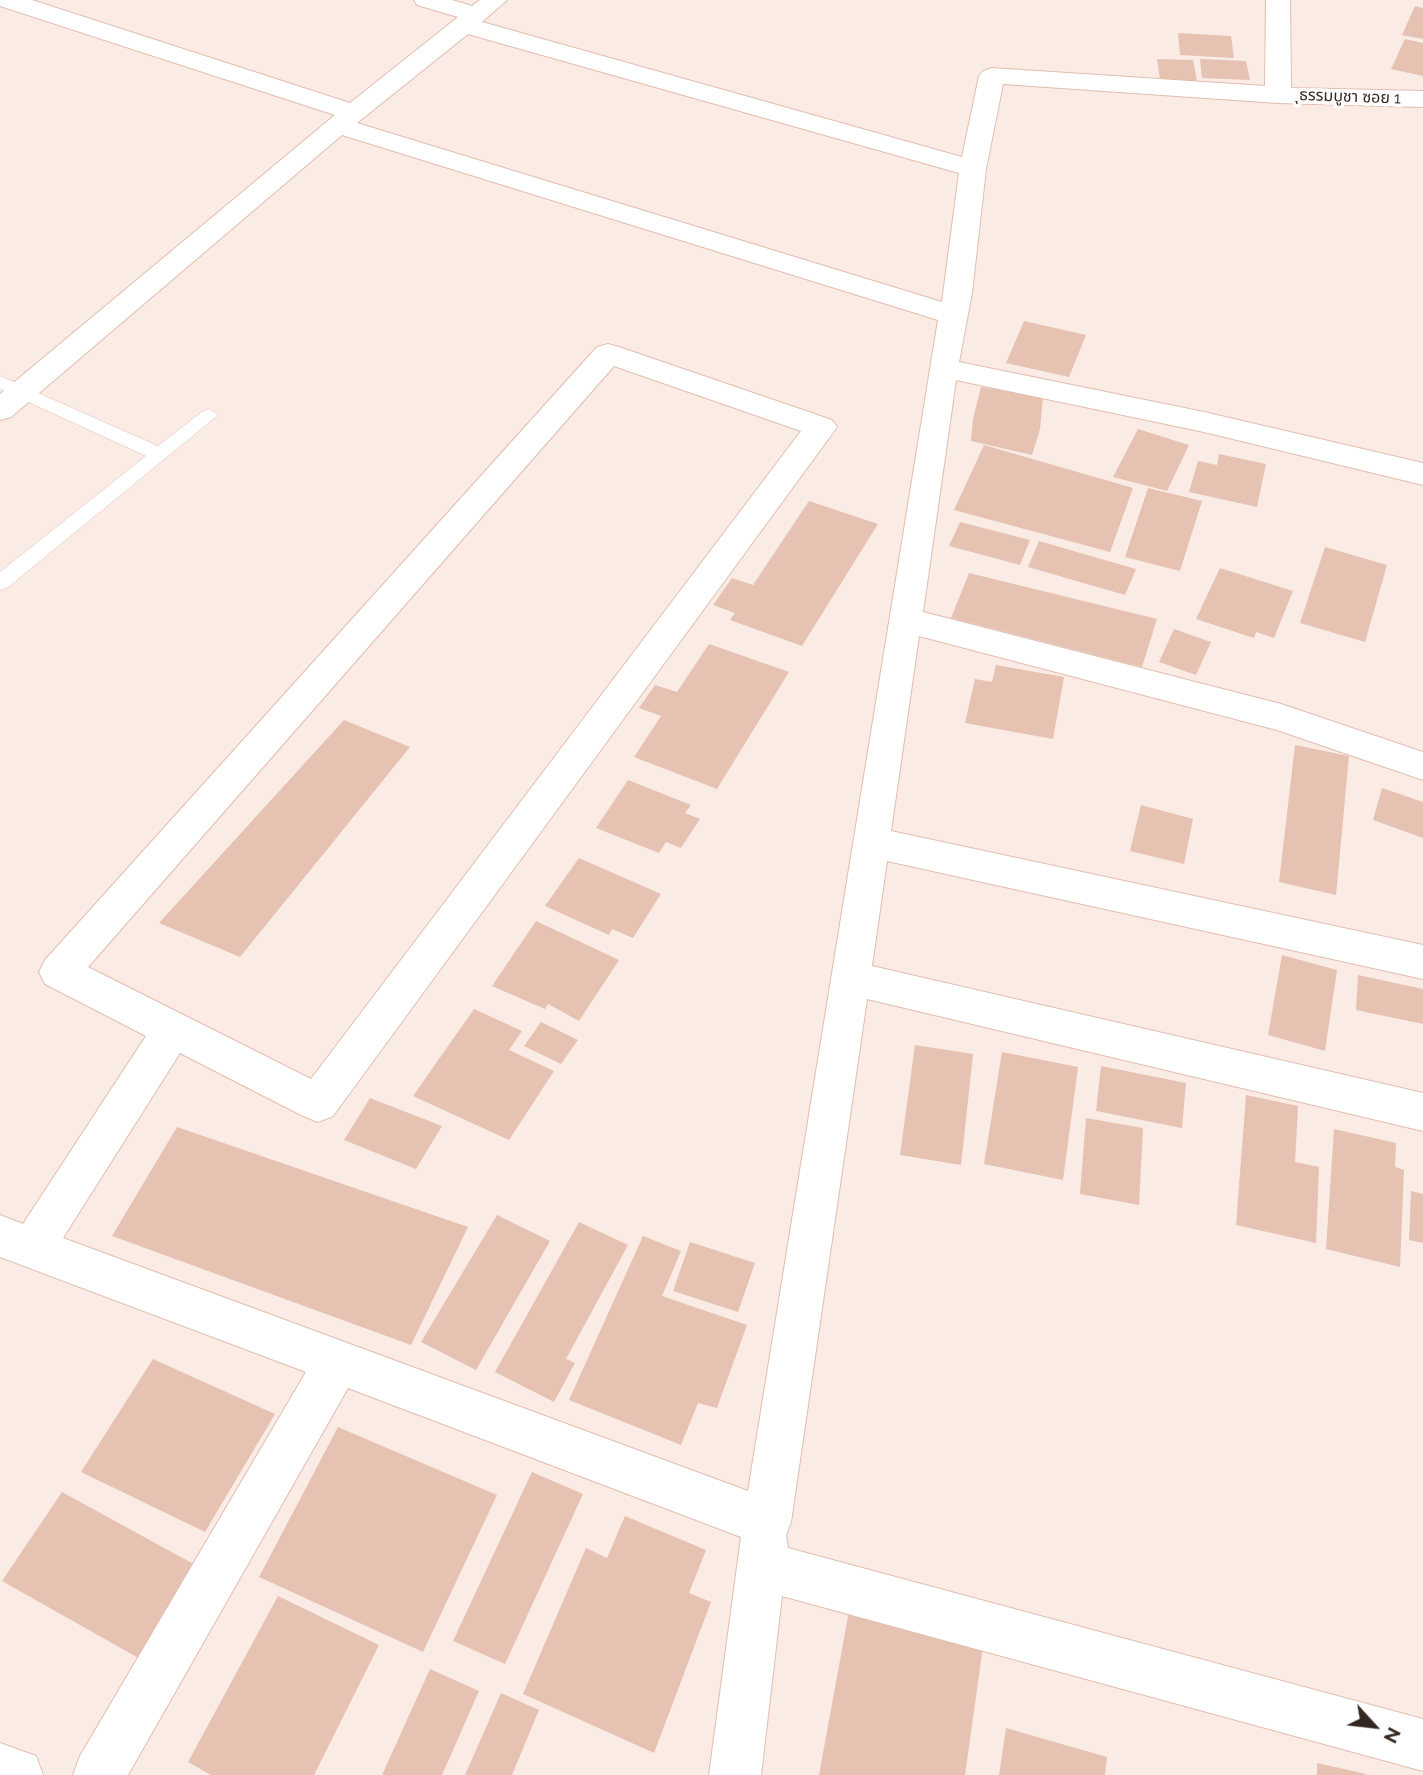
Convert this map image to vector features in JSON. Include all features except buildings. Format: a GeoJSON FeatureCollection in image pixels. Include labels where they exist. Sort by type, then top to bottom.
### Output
{"type":"FeatureCollection","features":[{"type":"Feature","properties":{"kind":"street"},"geometry":{"type":"LineString","coordinates":[[7,0],[347,119],[954,315]]}},
{"type":"Feature","properties":{"kind":"street"},"geometry":{"type":"LineString","coordinates":[[426,0],[479,13],[973,169],[954,315],[943,368],[907,620],[849,978],[764,1543],[735,1775]]}},
{"type":"Feature","properties":{"kind":"street"},"geometry":{"type":"LineString","coordinates":[[1278,0],[1278,95]]}},
{"type":"Feature","properties":{"kind":"street"},"geometry":{"type":"LineString","coordinates":[[0,410],[12,387],[479,13]]}},
{"type":"Feature","properties":{"kind":"street","name":"ุธรรมบูชา ซอย 1"},"geometry":{"type":"LineString","coordinates":[[973,169],[992,76],[1278,95],[1423,99]]}},
{"type":"Feature","properties":{"kind":"street"},"geometry":{"type":"LineString","coordinates":[[608,354],[821,427],[318,1103],[173,1029],[59,972],[608,354]]}},
{"type":"Feature","properties":{"kind":"street"},"geometry":{"type":"LineString","coordinates":[[943,368],[1204,422],[1423,474]]}},
{"type":"Feature","properties":{"kind":"street"},"geometry":{"type":"LineString","coordinates":[[907,620],[1281,718],[1423,766]]}},
{"type":"Feature","properties":{"kind":"street"},"geometry":{"type":"LineString","coordinates":[[871,842],[1423,962]]}},
{"type":"Feature","properties":{"kind":"street"},"geometry":{"type":"LineString","coordinates":[[849,978],[1423,1112]]}},
{"type":"Feature","properties":{"kind":"street"},"geometry":{"type":"LineString","coordinates":[[173,1029],[16,1242],[338,1362],[764,1543],[1423,1745]]}},
{"type":"Feature","properties":{"kind":"street"},"geometry":{"type":"LineString","coordinates":[[99,1775],[338,1362]]}},
{"type":"Feature","properties":{"kind":"street"},"geometry":{"type":"LineString","coordinates":[[0,1769],[17,1775]]}},
{"type":"Feature","properties":{"kind":"lane"},"geometry":{"type":"LineString","coordinates":[[12,387],[159,454]]}},
{"type":"Feature","properties":{"kind":"lane"},"geometry":{"type":"LineString","coordinates":[[0,583],[209,415]]}}]}
